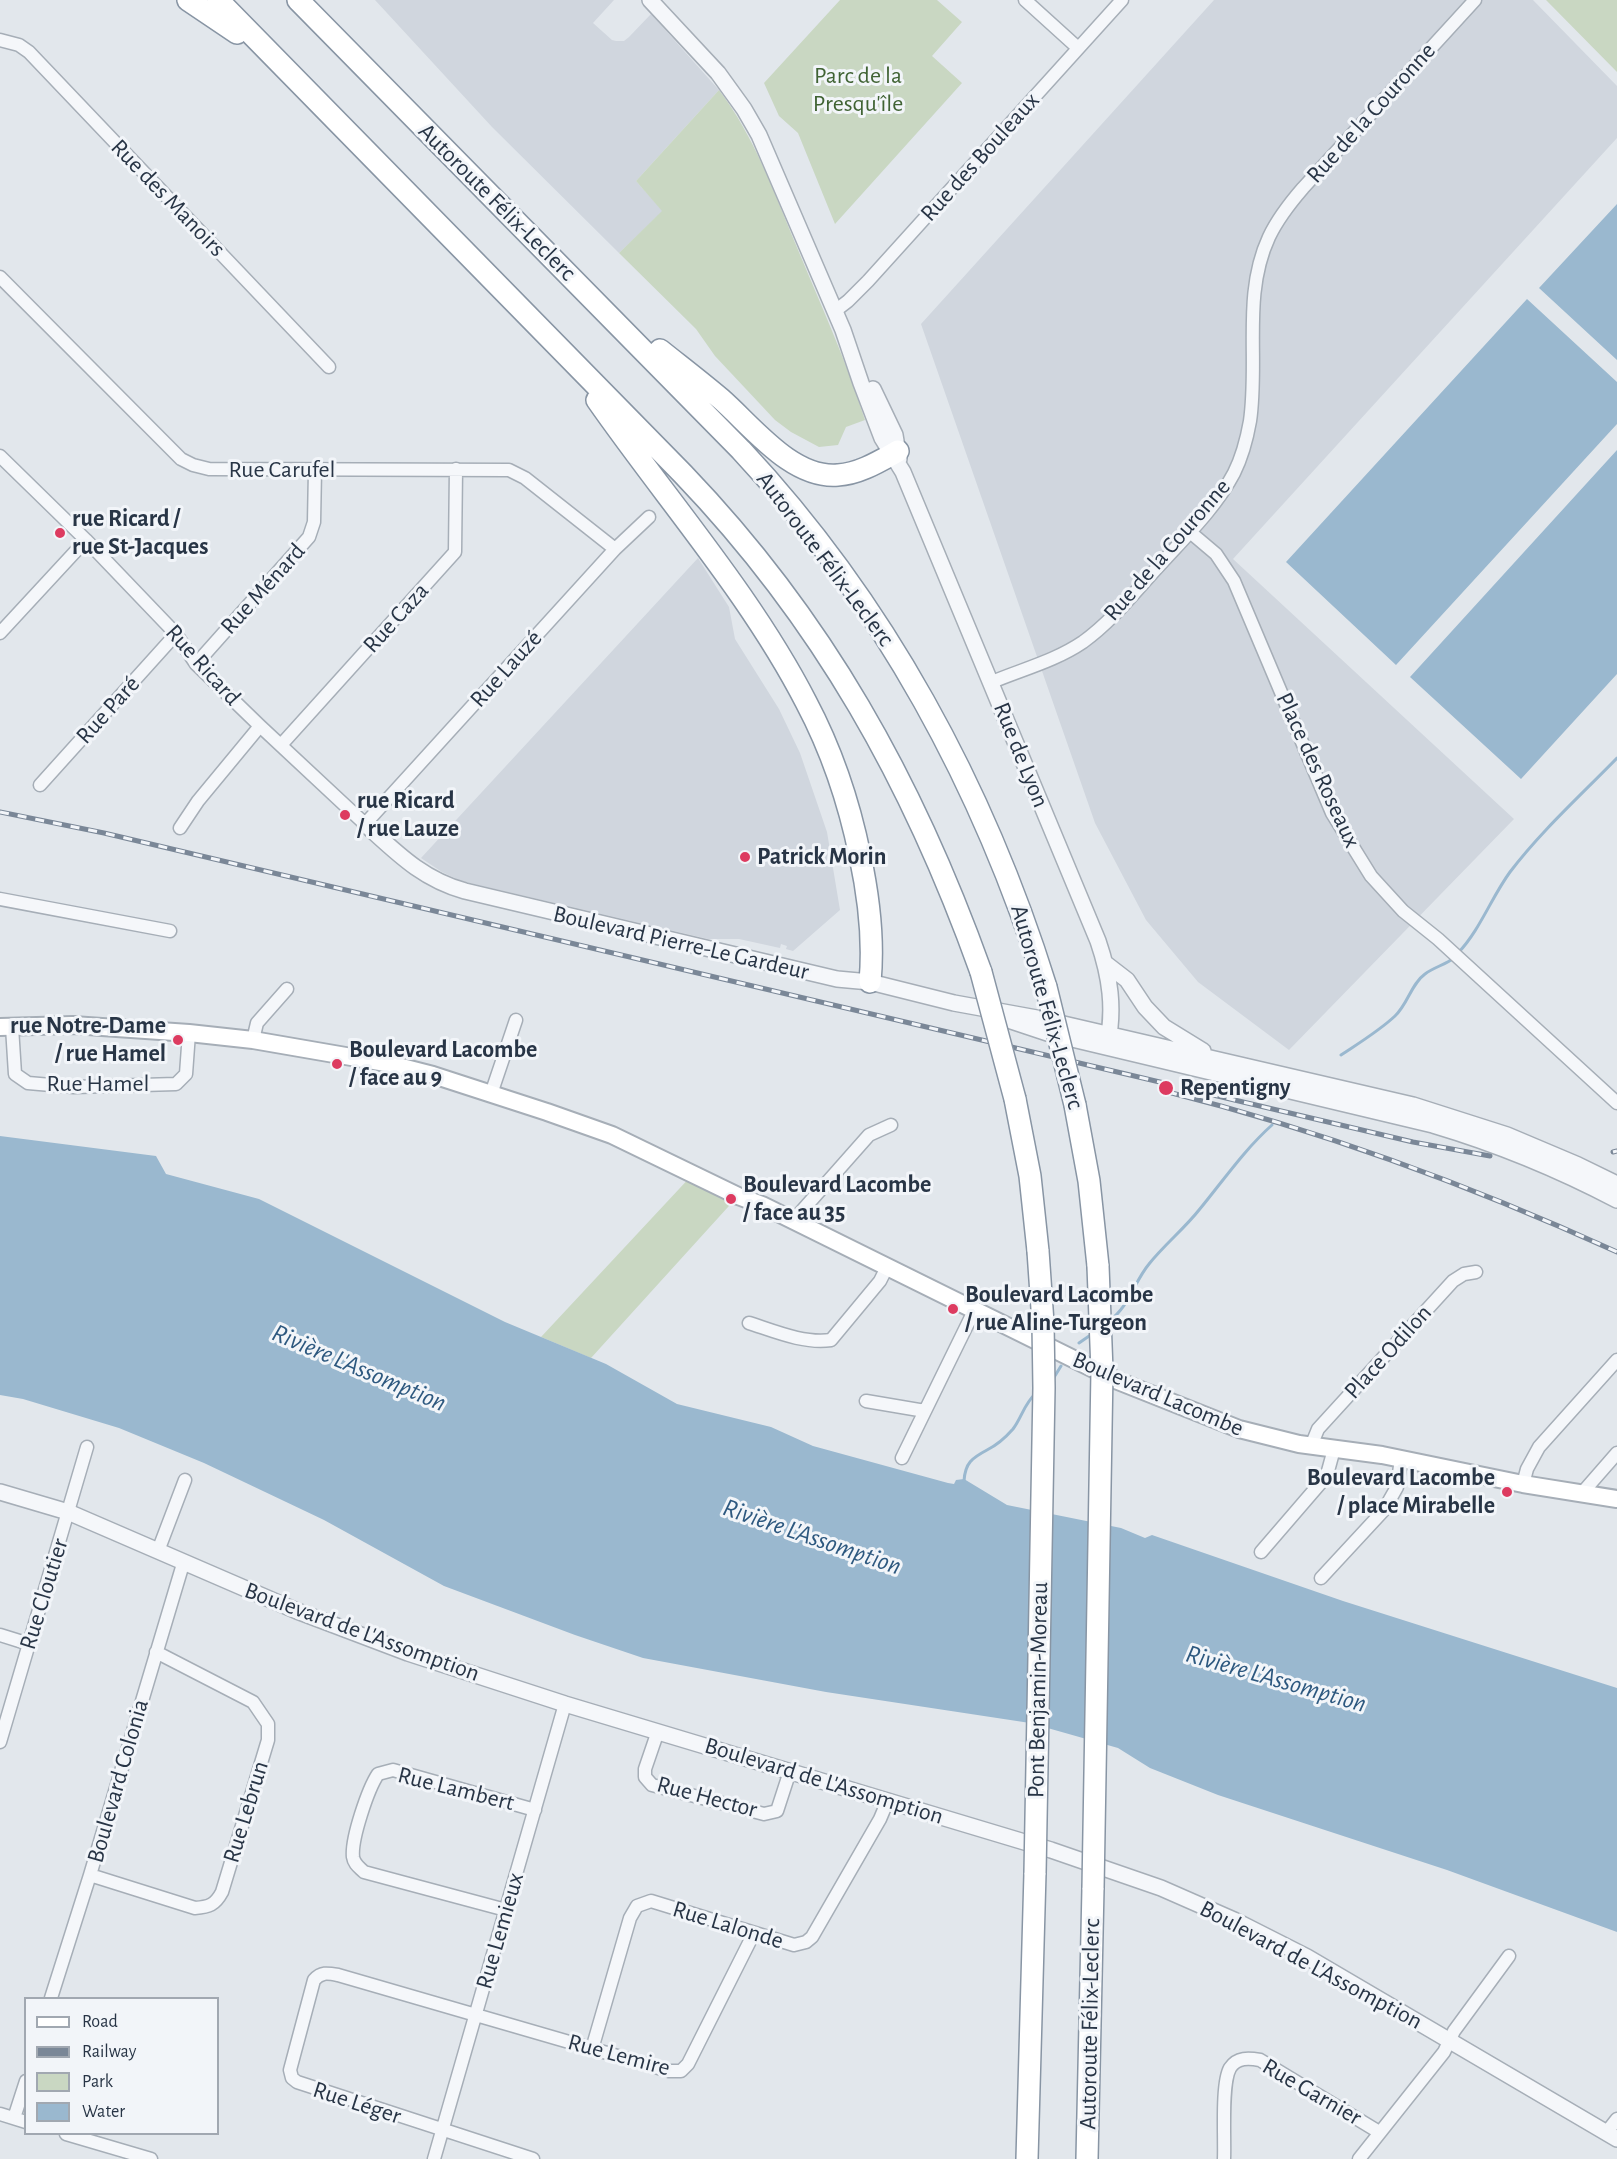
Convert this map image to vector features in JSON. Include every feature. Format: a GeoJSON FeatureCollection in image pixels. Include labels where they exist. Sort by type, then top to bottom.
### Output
{"type":"FeatureCollection","features":[{"type":"Feature","properties":{"kind":"highway"},"geometry":{"type":"LineString","coordinates":[[188,0],[276,59]]}},
{"type":"Feature","properties":{"kind":"highway"},"geometry":{"type":"LineString","coordinates":[[218,0],[558,346],[774,646],[807,703],[838,774],[856,840],[870,920],[872,957],[870,982]]}},
{"type":"Feature","properties":{"kind":"highway","name":"Autoroute Félix-Leclerc"},"geometry":{"type":"LineString","coordinates":[[298,0],[757,467],[835,564],[882,632],[943,734],[986,824],[1018,903],[1047,987],[1075,1105],[1088,1172],[1098,1266],[1102,1382],[1088,2159]]}},
{"type":"Feature","properties":{"kind":"highway"},"geometry":{"type":"LineString","coordinates":[[311,0],[339,41]]}},
{"type":"Feature","properties":{"kind":"highway"},"geometry":{"type":"LineString","coordinates":[[578,284],[721,399],[762,438],[795,464],[816,473],[837,476],[897,459]]}},
{"type":"Feature","properties":{"kind":"highway","name":"Pont Benjamin-Moreau"},"geometry":{"type":"LineString","coordinates":[[558,346],[729,524],[769,573],[820,644],[874,731],[913,804],[953,897],[981,972],[1015,1099],[1030,1176],[1038,1251],[1043,1323],[1044,1388],[1035,1873],[1026,2159]]}},
{"type":"Feature","properties":{"kind":"main road","name":"Boulevard Lacombe"},"geometry":{"type":"LineString","coordinates":[[6,1027],[111,1026],[189,1033],[253,1040],[387,1063],[491,1094],[612,1135],[738,1196],[762,1204],[1118,1381],[1246,1432],[1311,1446],[1401,1459],[1523,1484],[1617,1499]]}},
{"type":"Feature","properties":{"kind":"street"},"geometry":{"type":"LineString","coordinates":[[1025,0],[1078,48]]}},
{"type":"Feature","properties":{"kind":"street","name":"Rue des Bouleaux"},"geometry":{"type":"LineString","coordinates":[[835,310],[848,302],[868,281],[1122,0]]}},
{"type":"Feature","properties":{"kind":"street","name":"Rue de la Couronne"},"geometry":{"type":"LineString","coordinates":[[992,682],[1051,660],[1085,640],[1131,596],[1190,531],[1228,483],[1244,447],[1252,406],[1255,285],[1269,236],[1282,214],[1303,188],[1475,0]]}},
{"type":"Feature","properties":{"kind":"street","name":"Rue de Lyon"},"geometry":{"type":"LineString","coordinates":[[657,2],[718,73],[753,125],[775,169],[846,336],[890,423],[897,459],[992,682],[1105,963],[1111,996],[1108,1040]]}},
{"type":"Feature","properties":{"kind":"street","name":"Rue des Manoirs"},"geometry":{"type":"LineString","coordinates":[[0,40],[19,45],[29,52],[329,367]]}},
{"type":"Feature","properties":{"kind":"street","name":"Rue Carufel"},"geometry":{"type":"LineString","coordinates":[[0,277],[181,459],[193,465],[209,469],[509,470],[525,478],[615,549]]}},
{"type":"Feature","properties":{"kind":"street","name":"Rue Ricard"},"geometry":{"type":"LineString","coordinates":[[0,456],[86,540],[176,634],[196,664],[365,824],[414,867]]}},
{"type":"Feature","properties":{"kind":"street","name":"Rue Caza"},"geometry":{"type":"LineString","coordinates":[[281,745],[455,552],[456,469]]}},
{"type":"Feature","properties":{"kind":"street","name":"Rue Ménard"},"geometry":{"type":"LineString","coordinates":[[196,664],[309,537],[314,522],[315,470]]}},
{"type":"Feature","properties":{"kind":"street","name":"Rue Lauzé"},"geometry":{"type":"LineString","coordinates":[[365,824],[615,549],[649,517]]}},
{"type":"Feature","properties":{"kind":"street","name":"Place des Roseaux"},"geometry":{"type":"LineString","coordinates":[[1190,531],[1216,554],[1234,581],[1329,806],[1352,848],[1381,888],[1403,911],[1438,939],[1617,1103]]}},
{"type":"Feature","properties":{"kind":"street"},"geometry":{"type":"LineString","coordinates":[[0,633],[86,540]]}},
{"type":"Feature","properties":{"kind":"street","name":"Rue Paré"},"geometry":{"type":"LineString","coordinates":[[40,785],[176,634]]}},
{"type":"Feature","properties":{"kind":"street"},"geometry":{"type":"LineString","coordinates":[[180,828],[198,801],[260,726]]}},
{"type":"Feature","properties":{"kind":"street","name":"Boulevard Pierre-Le Gardeur"},"geometry":{"type":"LineString","coordinates":[[414,867],[440,883],[486,897],[837,979],[870,982],[954,1003],[1042,1019],[1108,1040],[1450,1130],[1546,1165],[1617,1200]]}},
{"type":"Feature","properties":{"kind":"street"},"geometry":{"type":"LineString","coordinates":[[0,899],[170,931]]}},
{"type":"Feature","properties":{"kind":"street"},"geometry":{"type":"LineString","coordinates":[[1105,963],[1127,980],[1145,1007],[1164,1027],[1180,1039],[1216,1058]]}},
{"type":"Feature","properties":{"kind":"street"},"geometry":{"type":"LineString","coordinates":[[253,1040],[257,1023],[286,990]]}},
{"type":"Feature","properties":{"kind":"street"},"geometry":{"type":"LineString","coordinates":[[491,1094],[516,1020]]}},
{"type":"Feature","properties":{"kind":"street","name":"Rue Hamel"},"geometry":{"type":"LineString","coordinates":[[6,1027],[15,1074],[28,1083],[74,1087],[176,1084],[186,1074],[189,1033]]}},
{"type":"Feature","properties":{"kind":"street","name":"Boulevard Pierre-Le Gardeur"},"geometry":{"type":"LineString","coordinates":[[1108,1040],[1216,1058],[1454,1117],[1528,1143],[1617,1184]]}},
{"type":"Feature","properties":{"kind":"street"},"geometry":{"type":"LineString","coordinates":[[795,1221],[869,1135],[880,1128],[891,1125]]}},
{"type":"Feature","properties":{"kind":"street"},"geometry":{"type":"LineString","coordinates":[[748,1323],[785,1335],[819,1342],[831,1340],[880,1281],[887,1267]]}},
{"type":"Feature","properties":{"kind":"street","name":"Place Odilon"},"geometry":{"type":"LineString","coordinates":[[1311,1446],[1318,1429],[1453,1281],[1464,1274],[1476,1272]]}},
{"type":"Feature","properties":{"kind":"street"},"geometry":{"type":"LineString","coordinates":[[902,1458],[974,1311]]}},
{"type":"Feature","properties":{"kind":"street"},"geometry":{"type":"LineString","coordinates":[[1523,1484],[1527,1469],[1539,1447],[1617,1360]]}},
{"type":"Feature","properties":{"kind":"street"},"geometry":{"type":"LineString","coordinates":[[866,1401],[925,1411]]}},
{"type":"Feature","properties":{"kind":"street","name":"Rue Cloutier"},"geometry":{"type":"LineString","coordinates":[[0,1742],[87,1447]]}},
{"type":"Feature","properties":{"kind":"street"},"geometry":{"type":"LineString","coordinates":[[1261,1552],[1323,1480],[1334,1449]]}},
{"type":"Feature","properties":{"kind":"street"},"geometry":{"type":"LineString","coordinates":[[1583,1492],[1617,1453]]}},
{"type":"Feature","properties":{"kind":"street"},"geometry":{"type":"LineString","coordinates":[[1321,1578],[1384,1510],[1396,1487],[1401,1459]]}},
{"type":"Feature","properties":{"kind":"street"},"geometry":{"type":"LineString","coordinates":[[158,1551],[185,1480]]}},
{"type":"Feature","properties":{"kind":"street","name":"Boulevard de L'Assomption"},"geometry":{"type":"LineString","coordinates":[[0,1491],[68,1512],[297,1611],[408,1653],[566,1704],[1105,1867],[1183,1897],[1307,1958],[1611,2136]]}},
{"type":"Feature","properties":{"kind":"street","name":"Boulevard Colonia"},"geometry":{"type":"LineString","coordinates":[[51,1997],[183,1563]]}},
{"type":"Feature","properties":{"kind":"street"},"geometry":{"type":"LineString","coordinates":[[0,1635],[29,1644]]}},
{"type":"Feature","properties":{"kind":"street","name":"Rue Lebrun"},"geometry":{"type":"LineString","coordinates":[[90,1875],[195,1908],[208,1907],[217,1902],[268,1740],[268,1724],[253,1702],[156,1652]]}},
{"type":"Feature","properties":{"kind":"street","name":"Rue Lemieux"},"geometry":{"type":"LineString","coordinates":[[434,2159],[566,1704]]}},
{"type":"Feature","properties":{"kind":"street","name":"Rue Hector"},"geometry":{"type":"LineString","coordinates":[[658,1731],[645,1769],[645,1777],[652,1785],[764,1814],[777,1811],[790,1771]]}},
{"type":"Feature","properties":{"kind":"street","name":"Rue Lambert"},"geometry":{"type":"LineString","coordinates":[[506,1910],[364,1872],[356,1865],[353,1858],[356,1835],[371,1784],[378,1774],[393,1770],[535,1810]]}},
{"type":"Feature","properties":{"kind":"street","name":"Rue Lalonde"},"geometry":{"type":"LineString","coordinates":[[592,2049],[630,1918],[637,1906],[651,1901],[794,1945],[802,1944],[811,1939],[880,1819],[888,1800]]}},
{"type":"Feature","properties":{"kind":"street","name":"Rue Lemire"},"geometry":{"type":"LineString","coordinates":[[476,2014],[669,2072],[681,2071],[688,2064],[754,1933]]}},
{"type":"Feature","properties":{"kind":"street"},"geometry":{"type":"LineString","coordinates":[[1359,2159],[1444,2052],[1461,2020],[1509,1956]]}},
{"type":"Feature","properties":{"kind":"street","name":"Rue Léger"},"geometry":{"type":"LineString","coordinates":[[442,2130],[304,2086],[292,2078],[291,2062],[308,2008],[310,1990],[319,1974],[327,1973],[476,2014]]}},
{"type":"Feature","properties":{"kind":"street","name":"Rue Garnier"},"geometry":{"type":"LineString","coordinates":[[1224,2159],[1226,2080],[1231,2067],[1240,2060],[1248,2058],[1260,2060],[1379,2132]]}},
{"type":"Feature","properties":{"kind":"street"},"geometry":{"type":"LineString","coordinates":[[0,2114],[20,2120],[24,2094]]}},
{"type":"Feature","properties":{"kind":"street"},"geometry":{"type":"LineString","coordinates":[[1611,2136],[1617,2119]]}},
{"type":"Feature","properties":{"kind":"street"},"geometry":{"type":"LineString","coordinates":[[442,2130],[532,2159]]}},
{"type":"Feature","properties":{"kind":"street"},"geometry":{"type":"LineString","coordinates":[[73,2135],[151,2159]]}},
{"type":"Feature","properties":{"kind":"shaded area"},"geometry":{"type":"Polygon","coordinates":[[[375,0],[614,0],[593,23],[616,41],[624,41],[651,14],[719,90],[636,181],[663,211],[619,253],[492,127],[375,0]]]}},
{"type":"Feature","properties":{"kind":"shaded area"},"geometry":{"type":"Polygon","coordinates":[[[1214,0],[1533,0],[1617,86],[1617,138],[1233,559],[1514,819],[1289,1050],[1198,982],[1146,920],[1095,823],[921,324],[1214,0]]]}},
{"type":"Feature","properties":{"kind":"shaded area"},"geometry":{"type":"Polygon","coordinates":[[[698,558],[729,607],[735,639],[779,709],[800,753],[827,832],[840,910],[793,951],[781,944],[780,948],[739,939],[708,939],[461,881],[421,858],[698,558]]]}},
{"type":"Feature","properties":{"kind":"green space","name":"Parc de la Presqu'île"},"geometry":{"type":"Polygon","coordinates":[[[840,0],[937,0],[962,22],[932,56],[962,83],[835,224],[798,133],[779,116],[764,83],[840,0]]]}},
{"type":"Feature","properties":{"kind":"green space"},"geometry":{"type":"Polygon","coordinates":[[[1546,0],[1617,0],[1617,72],[1546,0]]]}},
{"type":"Feature","properties":{"kind":"green space"},"geometry":{"type":"Polygon","coordinates":[[[719,90],[753,145],[858,398],[865,420],[846,427],[838,445],[819,447],[791,432],[775,420],[715,356],[696,329],[619,253],[662,211],[636,181],[719,90]]]}},
{"type":"Feature","properties":{"kind":"green space"},"geometry":{"type":"Polygon","coordinates":[[[693,1174],[738,1196],[591,1358],[541,1337],[693,1174]]]}},
{"type":"Feature","properties":{"kind":"water"},"geometry":{"type":"Polygon","coordinates":[[[1617,204],[1617,360],[1539,288],[1617,204]]]}},
{"type":"Feature","properties":{"kind":"water"},"geometry":{"type":"Polygon","coordinates":[[[1527,299],[1617,382],[1617,424],[1396,665],[1286,562],[1527,299]]]}},
{"type":"Feature","properties":{"kind":"water"},"geometry":{"type":"Polygon","coordinates":[[[1617,450],[1617,674],[1521,779],[1410,677],[1617,450]]]}},
{"type":"Feature","properties":{"kind":"water","name":"Rivière L'Assomption"},"geometry":{"type":"Polygon","coordinates":[[[0,1136],[156,1156],[166,1174],[259,1199],[505,1322],[606,1364],[677,1404],[771,1427],[813,1446],[948,1483],[954,1484],[956,1480],[964,1479],[1007,1505],[1121,1528],[1145,1538],[1152,1535],[1343,1601],[1617,1688],[1617,1932],[1447,1870],[1218,1795],[1150,1768],[1118,1748],[1030,1723],[826,1692],[643,1658],[444,1586],[324,1520],[204,1463],[119,1428],[23,1399],[0,1395],[0,1136]]]}},
{"type":"Feature","properties":{"kind":"waterway"},"geometry":{"type":"LineString","coordinates":[[1458,953],[1473,934],[1503,882],[1522,857],[1617,758]]}},
{"type":"Feature","properties":{"kind":"waterway"},"geometry":{"type":"LineString","coordinates":[[1341,1055],[1376,1032],[1395,1016],[1420,978],[1454,958]]}},
{"type":"Feature","properties":{"kind":"waterway"},"geometry":{"type":"LineString","coordinates":[[1109,1321],[1122,1309],[1149,1264],[1193,1217],[1243,1155],[1272,1125]]}},
{"type":"Feature","properties":{"kind":"waterway"},"geometry":{"type":"LineString","coordinates":[[1079,1343],[1092,1334]]}},
{"type":"Feature","properties":{"kind":"waterway"},"geometry":{"type":"LineString","coordinates":[[1053,1379],[1061,1366]]}},
{"type":"Feature","properties":{"kind":"waterway"},"geometry":{"type":"LineString","coordinates":[[964,1481],[970,1462],[1010,1432],[1036,1393]]}},
{"type":"Feature","properties":{"kind":"railway"},"geometry":{"type":"LineString","coordinates":[[0,812],[104,833],[1164,1083]]}},
{"type":"Feature","properties":{"kind":"railway"},"geometry":{"type":"LineString","coordinates":[[1168,1092],[1340,1142],[1452,1183],[1617,1252]]}},
{"type":"Feature","properties":{"kind":"railway"},"geometry":{"type":"LineString","coordinates":[[1209,1094],[1413,1142],[1490,1156]]}},
{"type":"Feature","properties":{"kind":"railway"},"geometry":{"type":"LineString","coordinates":[[1613,1152],[1617,1151]]}},
{"type":"Feature","properties":{"kind":"place","name":"rue Ricard / rue St-Jacques"},"geometry":{"type":"Point","coordinates":[60,533]}},
{"type":"Feature","properties":{"kind":"place","name":"rue Ricard / rue Lauze"},"geometry":{"type":"Point","coordinates":[345,815]}},
{"type":"Feature","properties":{"kind":"place","name":"Patrick Morin"},"geometry":{"type":"Point","coordinates":[745,857]}},
{"type":"Feature","properties":{"kind":"place","name":"rue Notre-Dame / rue Hamel"},"geometry":{"type":"Point","coordinates":[178,1040]}},
{"type":"Feature","properties":{"kind":"place","name":"Boulevard Lacombe / face au 9"},"geometry":{"type":"Point","coordinates":[337,1064]}},
{"type":"Feature","properties":{"kind":"place","name":"Repentigny"},"geometry":{"type":"Point","coordinates":[1166,1088]}},
{"type":"Feature","properties":{"kind":"place","name":"Boulevard Lacombe / face au 35"},"geometry":{"type":"Point","coordinates":[731,1199]}},
{"type":"Feature","properties":{"kind":"place","name":"Boulevard Lacombe / rue Aline-Turgeon"},"geometry":{"type":"Point","coordinates":[953,1309]}},
{"type":"Feature","properties":{"kind":"place","name":"Boulevard Lacombe / place Mirabelle"},"geometry":{"type":"Point","coordinates":[1507,1492]}}]}
